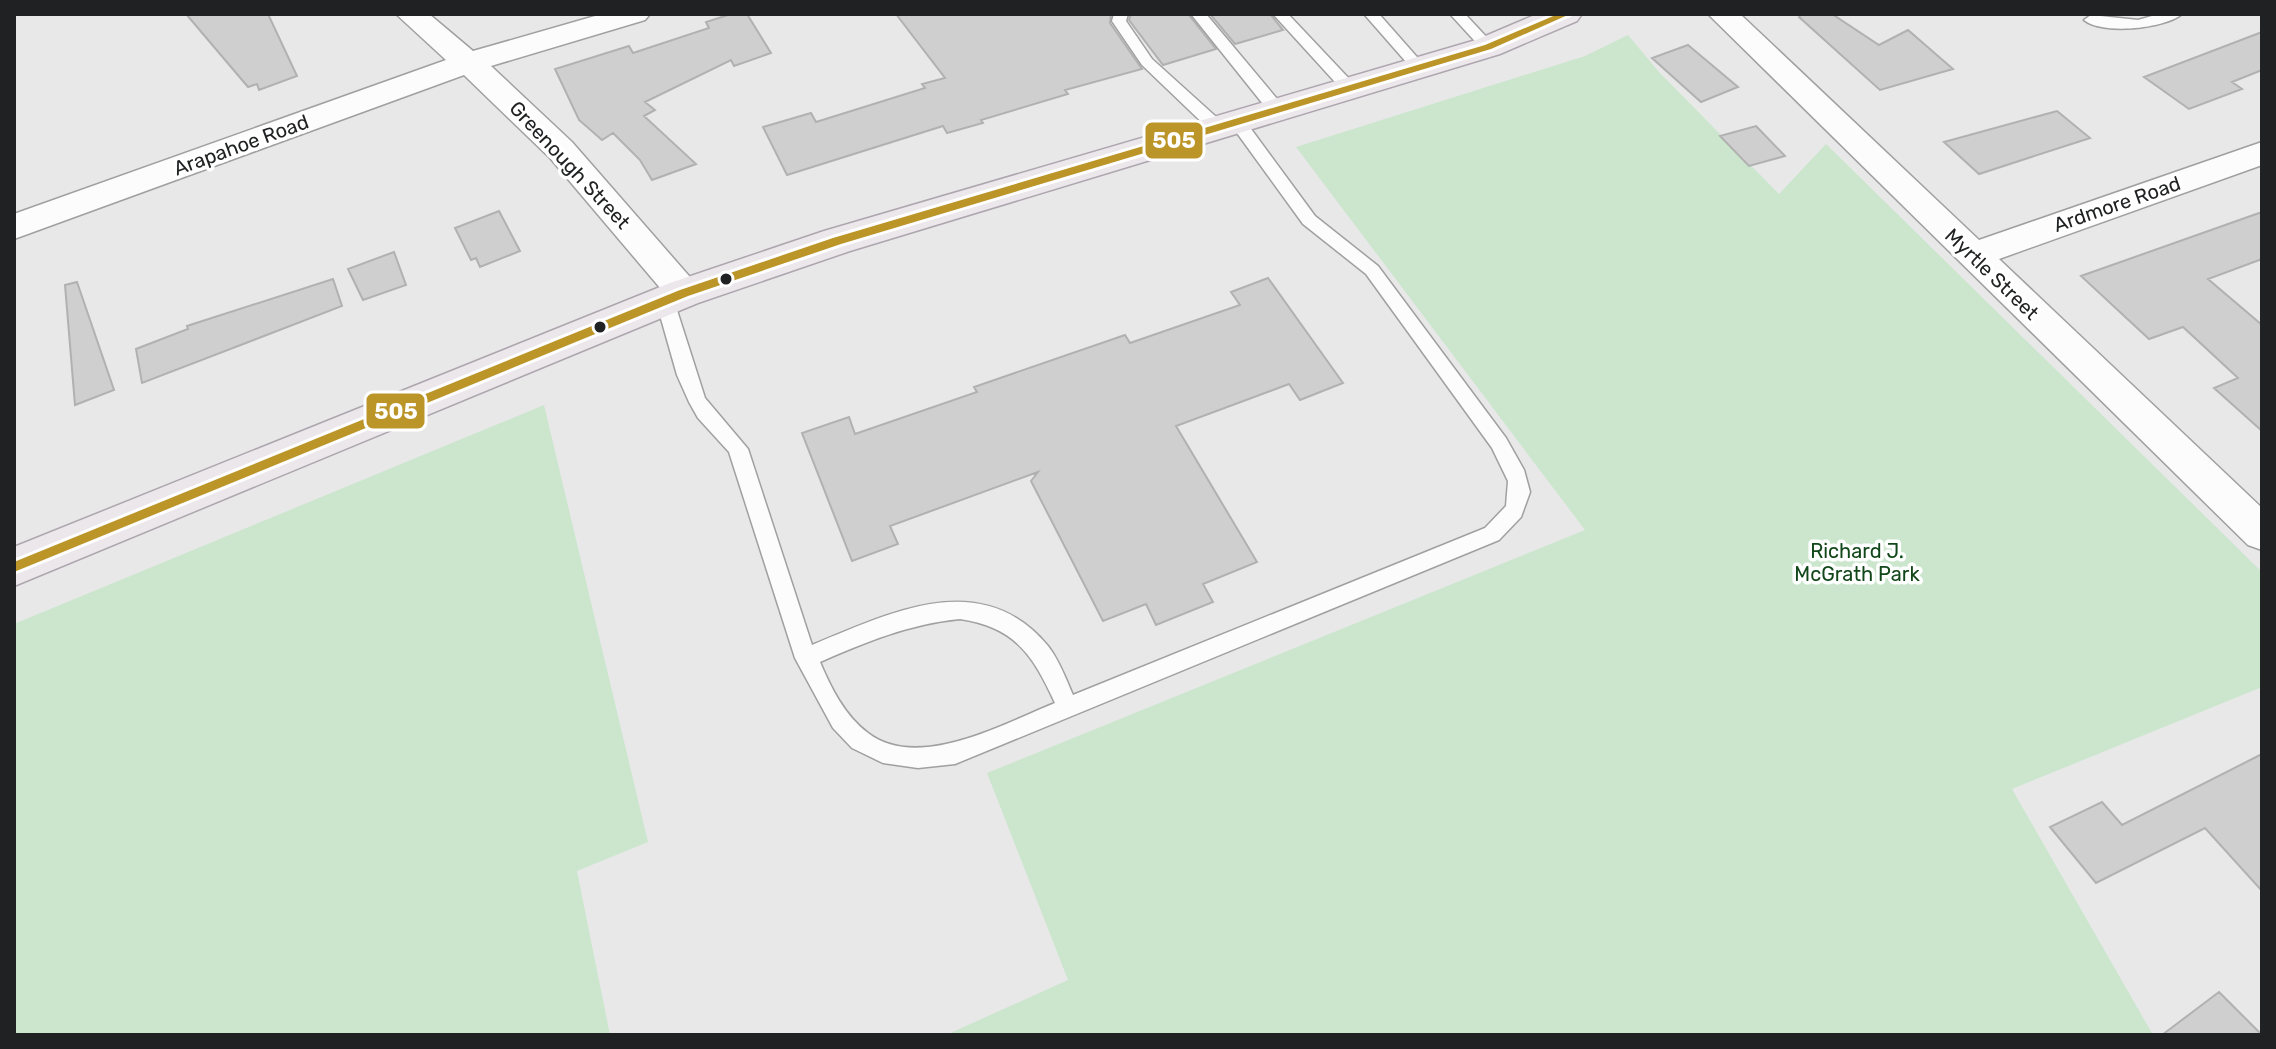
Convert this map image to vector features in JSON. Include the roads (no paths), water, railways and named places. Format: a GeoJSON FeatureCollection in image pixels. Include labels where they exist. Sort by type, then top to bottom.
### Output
{"type":"FeatureCollection","features":[{"type":"Feature","properties":{"kind":"main road"},"geometry":{"type":"LineString","coordinates":[[14,567],[674,297],[837,241],[1488,47],[1566,14]]}},
{"type":"Feature","properties":{"kind":"street","name":"Greenough Street"},"geometry":{"type":"LineString","coordinates":[[411,14],[561,150],[674,297]]}},
{"type":"Feature","properties":{"kind":"street","name":"Arapahoe Road"},"geometry":{"type":"LineString","coordinates":[[14,227],[468,63],[635,14]]}},
{"type":"Feature","properties":{"kind":"street","name":"Myrtle Street"},"geometry":{"type":"LineString","coordinates":[[1723,14],[2262,533]]}},
{"type":"Feature","properties":{"kind":"street","name":"Ardmore Road"},"geometry":{"type":"LineString","coordinates":[[1973,255],[2262,153]]}},
{"type":"Feature","properties":{"kind":"lane"},"geometry":{"type":"LineString","coordinates":[[674,297],[694,392],[705,413],[725,429],[738,449],[806,658],[837,720],[860,741],[894,757],[925,759],[955,754],[1492,534],[1514,516],[1522,495],[1515,471],[1499,443],[1372,270],[1309,220],[1227,125],[1147,62],[1119,21],[1121,14]]}},
{"type":"Feature","properties":{"kind":"lane"},"geometry":{"type":"LineString","coordinates":[[1198,14],[1277,110]]}},
{"type":"Feature","properties":{"kind":"lane"},"geometry":{"type":"LineString","coordinates":[[1280,14],[1350,89]]}},
{"type":"Feature","properties":{"kind":"lane"},"geometry":{"type":"LineString","coordinates":[[1371,14],[1419,68]]}},
{"type":"Feature","properties":{"kind":"lane"},"geometry":{"type":"LineString","coordinates":[[1457,14],[1488,47]]}},
{"type":"Feature","properties":{"kind":"lane"},"geometry":{"type":"LineString","coordinates":[[2091,20],[2139,25],[2175,14]]}},
{"type":"Feature","properties":{"kind":"lane"},"geometry":{"type":"LineString","coordinates":[[806,658],[912,616],[949,608],[985,611],[1015,628],[1041,654],[1069,709]]}},
{"type":"Feature","properties":{"kind":"park label","name":"Richard J. McGrath Park"},"geometry":{"type":"Point","coordinates":[1857,562]}}]}
